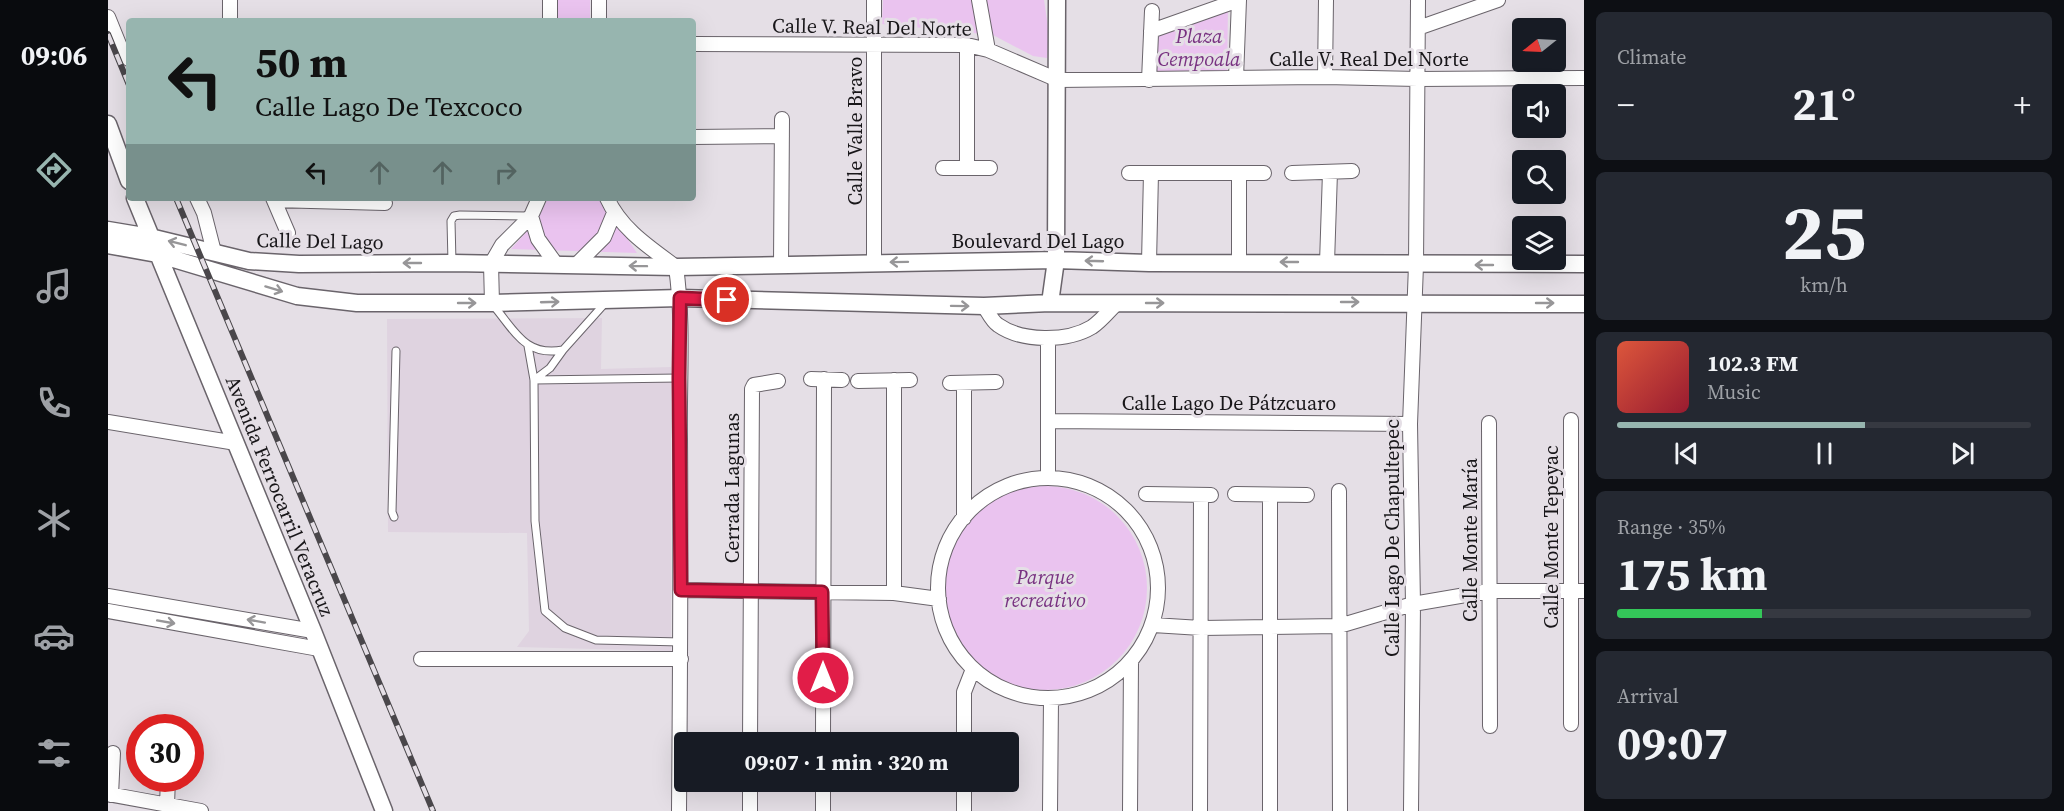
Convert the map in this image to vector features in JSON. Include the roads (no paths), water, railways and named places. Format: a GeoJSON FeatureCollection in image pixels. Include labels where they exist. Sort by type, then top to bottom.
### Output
{"type":"FeatureCollection","features":[{"type":"Feature","properties":{"kind":"street"},"geometry":{"type":"LineString","coordinates":[[230,0],[230,18]]}},
{"type":"Feature","properties":{"kind":"street"},"geometry":{"type":"LineString","coordinates":[[550,0],[550,18]]}},
{"type":"Feature","properties":{"kind":"street"},"geometry":{"type":"LineString","coordinates":[[599,0],[599,18]]}},
{"type":"Feature","properties":{"kind":"street","name":"Calle Valle Bravo"},"geometry":{"type":"LineString","coordinates":[[874,0],[874,262]]}},
{"type":"Feature","properties":{"kind":"street"},"geometry":{"type":"LineString","coordinates":[[979,0],[988,50]]}},
{"type":"Feature","properties":{"kind":"street"},"geometry":{"type":"LineString","coordinates":[[1050,303],[1056,260],[1057,0]]}},
{"type":"Feature","properties":{"kind":"street"},"geometry":{"type":"LineString","coordinates":[[1151,31],[1239,0],[1236,78]]}},
{"type":"Feature","properties":{"kind":"street"},"geometry":{"type":"LineString","coordinates":[[1325,77],[1326,0]]}},
{"type":"Feature","properties":{"kind":"street","name":"Calle Lago De Chapultepec"},"geometry":{"type":"LineString","coordinates":[[1411,811],[1413,604],[1410,424],[1416,265],[1418,0]]}},
{"type":"Feature","properties":{"kind":"street"},"geometry":{"type":"LineString","coordinates":[[1418,28],[1498,0]]}},
{"type":"Feature","properties":{"kind":"street"},"geometry":{"type":"LineString","coordinates":[[1149,80],[1152,11]]}},
{"type":"Feature","properties":{"kind":"street"},"geometry":{"type":"LineString","coordinates":[[108,17],[126,56]]}},
{"type":"Feature","properties":{"kind":"street","name":"Calle V. Real Del Norte"},"geometry":{"type":"LineString","coordinates":[[696,44],[968,45],[988,50],[1058,80],[1325,77],[1584,78]]}},
{"type":"Feature","properties":{"kind":"street"},"geometry":{"type":"LineString","coordinates":[[967,167],[968,45]]}},
{"type":"Feature","properties":{"kind":"street"},"geometry":{"type":"LineString","coordinates":[[781,265],[782,119]]}},
{"type":"Feature","properties":{"kind":"street"},"geometry":{"type":"LineString","coordinates":[[108,124],[126,173]]}},
{"type":"Feature","properties":{"kind":"street"},"geometry":{"type":"LineString","coordinates":[[696,137],[782,136]]}},
{"type":"Feature","properties":{"kind":"street"},"geometry":{"type":"LineString","coordinates":[[943,168],[990,168]]}},
{"type":"Feature","properties":{"kind":"street"},"geometry":{"type":"LineString","coordinates":[[1292,173],[1352,171]]}},
{"type":"Feature","properties":{"kind":"street"},"geometry":{"type":"LineString","coordinates":[[1129,172],[1264,172]]}},
{"type":"Feature","properties":{"kind":"street"},"geometry":{"type":"LineString","coordinates":[[1327,263],[1330,172]]}},
{"type":"Feature","properties":{"kind":"street"},"geometry":{"type":"LineString","coordinates":[[1149,263],[1151,173]]}},
{"type":"Feature","properties":{"kind":"street"},"geometry":{"type":"LineString","coordinates":[[1239,173],[1239,262]]}},
{"type":"Feature","properties":{"kind":"street","name":"Avenida Ferrocarril Veracruz"},"geometry":{"type":"LineString","coordinates":[[136,201],[313,631],[384,811]]}},
{"type":"Feature","properties":{"kind":"street"},"geometry":{"type":"LineString","coordinates":[[198,201],[204,213],[214,252]]}},
{"type":"Feature","properties":{"kind":"street"},"geometry":{"type":"LineString","coordinates":[[274,201],[288,233]]}},
{"type":"Feature","properties":{"kind":"street"},"geometry":{"type":"LineString","coordinates":[[378,201],[385,202]]}},
{"type":"Feature","properties":{"kind":"street"},"geometry":{"type":"LineString","coordinates":[[492,303],[491,264],[502,245],[531,216],[538,201]]}},
{"type":"Feature","properties":{"kind":"street"},"geometry":{"type":"LineString","coordinates":[[608,201],[614,213],[636,237],[676,267],[680,298],[679,811]]}},
{"type":"Feature","properties":{"kind":"street"},"geometry":{"type":"LineString","coordinates":[[576,264],[604,237],[614,213]]}},
{"type":"Feature","properties":{"kind":"street"},"geometry":{"type":"LineString","coordinates":[[531,216],[538,239],[556,264]]}},
{"type":"Feature","properties":{"kind":"street","name":"Calle Del Lago"},"geometry":{"type":"LineString","coordinates":[[108,230],[150,237],[249,261],[299,264],[491,264]]}},
{"type":"Feature","properties":{"kind":"street"},"geometry":{"type":"LineString","coordinates":[[108,245],[157,254],[297,296],[357,303],[492,303],[680,298],[984,306],[1050,303],[1584,304]]}},
{"type":"Feature","properties":{"kind":"street","name":"Boulevard Del Lago"},"geometry":{"type":"LineString","coordinates":[[491,264],[676,267],[1056,260],[1149,263],[1584,264]]}},
{"type":"Feature","properties":{"kind":"street"},"geometry":{"type":"LineString","coordinates":[[246,281],[249,261]]}},
{"type":"Feature","properties":{"kind":"street"},"geometry":{"type":"LineString","coordinates":[[984,306],[996,324],[1016,333],[1048,338],[1068,337],[1093,326],[1116,304]]}},
{"type":"Feature","properties":{"kind":"street"},"geometry":{"type":"LineString","coordinates":[[1048,338],[1048,477]]}},
{"type":"Feature","properties":{"kind":"street"},"geometry":{"type":"LineString","coordinates":[[823,732],[817,379],[842,380]]}},
{"type":"Feature","properties":{"kind":"street"},"geometry":{"type":"LineString","coordinates":[[894,380],[894,593]]}},
{"type":"Feature","properties":{"kind":"street"},"geometry":{"type":"LineString","coordinates":[[858,381],[910,380]]}},
{"type":"Feature","properties":{"kind":"street","name":"Cerrada Lagunas"},"geometry":{"type":"LineString","coordinates":[[750,732],[752,389],[754,385],[778,381]]}},
{"type":"Feature","properties":{"kind":"street"},"geometry":{"type":"LineString","coordinates":[[964,518],[957,383],[996,382]]}},
{"type":"Feature","properties":{"kind":"street","name":"Calle Monte Tepeyac"},"geometry":{"type":"LineString","coordinates":[[1571,420],[1577,591],[1571,653],[1572,724]]}},
{"type":"Feature","properties":{"kind":"street","name":"Calle Lago De Pátzcuaro"},"geometry":{"type":"LineString","coordinates":[[1048,421],[1410,424]]}},
{"type":"Feature","properties":{"kind":"street"},"geometry":{"type":"LineString","coordinates":[[108,422],[236,443]]}},
{"type":"Feature","properties":{"kind":"street","name":"Calle Monte María"},"geometry":{"type":"LineString","coordinates":[[1489,423],[1490,726]]}},
{"type":"Feature","properties":{"kind":"street"},"geometry":{"type":"LineString","coordinates":[[1048,477],[1074,480],[1098,490],[1120,504],[1138,524],[1150,547],[1157,573],[1158,599],[1152,624],[1131,662],[1099,686],[1081,694],[1051,699],[1023,696],[996,686],[973,669],[952,641],[945,625],[939,599],[939,573],[946,548],[964,518],[997,490],[1022,481],[1048,477]]}},
{"type":"Feature","properties":{"kind":"street"},"geometry":{"type":"LineString","coordinates":[[1339,491],[1340,811]]}},
{"type":"Feature","properties":{"kind":"street"},"geometry":{"type":"LineString","coordinates":[[1146,494],[1206,495],[1201,628],[1200,811]]}},
{"type":"Feature","properties":{"kind":"street"},"geometry":{"type":"LineString","coordinates":[[1235,494],[1307,495]]}},
{"type":"Feature","properties":{"kind":"street"},"geometry":{"type":"LineString","coordinates":[[1270,495],[1270,811]]}},
{"type":"Feature","properties":{"kind":"street"},"geometry":{"type":"LineString","coordinates":[[681,590],[894,593],[939,599]]}},
{"type":"Feature","properties":{"kind":"street"},"geometry":{"type":"LineString","coordinates":[[1152,624],[1201,628],[1339,626],[1413,604],[1489,591],[1577,591]]}},
{"type":"Feature","properties":{"kind":"street"},"geometry":{"type":"LineString","coordinates":[[108,596],[313,631]]}},
{"type":"Feature","properties":{"kind":"street"},"geometry":{"type":"LineString","coordinates":[[108,611],[319,649]]}},
{"type":"Feature","properties":{"kind":"street"},"geometry":{"type":"LineString","coordinates":[[421,659],[681,659]]}},
{"type":"Feature","properties":{"kind":"street"},"geometry":{"type":"LineString","coordinates":[[1131,662],[1131,811]]}},
{"type":"Feature","properties":{"kind":"street"},"geometry":{"type":"LineString","coordinates":[[964,732],[964,692],[973,669]]}},
{"type":"Feature","properties":{"kind":"street"},"geometry":{"type":"LineString","coordinates":[[1050,811],[1051,699]]}},
{"type":"Feature","properties":{"kind":"street"},"geometry":{"type":"LineString","coordinates":[[113,753],[109,795],[201,811]]}},
{"type":"Feature","properties":{"kind":"street"},"geometry":{"type":"LineString","coordinates":[[167,792],[167,805]]}},
{"type":"Feature","properties":{"kind":"street"},"geometry":{"type":"LineString","coordinates":[[750,792],[750,811]]}},
{"type":"Feature","properties":{"kind":"street"},"geometry":{"type":"LineString","coordinates":[[823,792],[823,811]]}},
{"type":"Feature","properties":{"kind":"street"},"geometry":{"type":"LineString","coordinates":[[964,792],[964,811]]}},
{"type":"Feature","properties":{"kind":"lane"},"geometry":{"type":"LineString","coordinates":[[452,263],[451,221],[454,216],[460,214],[531,216]]}},
{"type":"Feature","properties":{"kind":"lane"},"geometry":{"type":"LineString","coordinates":[[534,380],[550,368],[607,300]]}},
{"type":"Feature","properties":{"kind":"lane"},"geometry":{"type":"LineString","coordinates":[[492,303],[528,346],[538,351],[563,350]]}},
{"type":"Feature","properties":{"kind":"lane"},"geometry":{"type":"LineString","coordinates":[[528,346],[534,380],[536,521],[545,611],[565,628],[596,640],[681,642]]}},
{"type":"Feature","properties":{"kind":"lane"},"geometry":{"type":"LineString","coordinates":[[394,517],[392,512],[396,351]]}},
{"type":"Feature","properties":{"kind":"lane"},"geometry":{"type":"LineString","coordinates":[[534,380],[679,378]]}},
{"type":"Feature","properties":{"kind":"railway"},"geometry":{"type":"LineString","coordinates":[[108,34],[126,78]]}},
{"type":"Feature","properties":{"kind":"railway"},"geometry":{"type":"LineString","coordinates":[[177,201],[433,811]]}},
{"type":"Feature","properties":{"kind":"park label","name":"Plaza Cempoala"},"geometry":{"type":"Point","coordinates":[1199,48]}},
{"type":"Feature","properties":{"kind":"park label","name":"Parque recreativo"},"geometry":{"type":"Point","coordinates":[1045,588]}}]}
